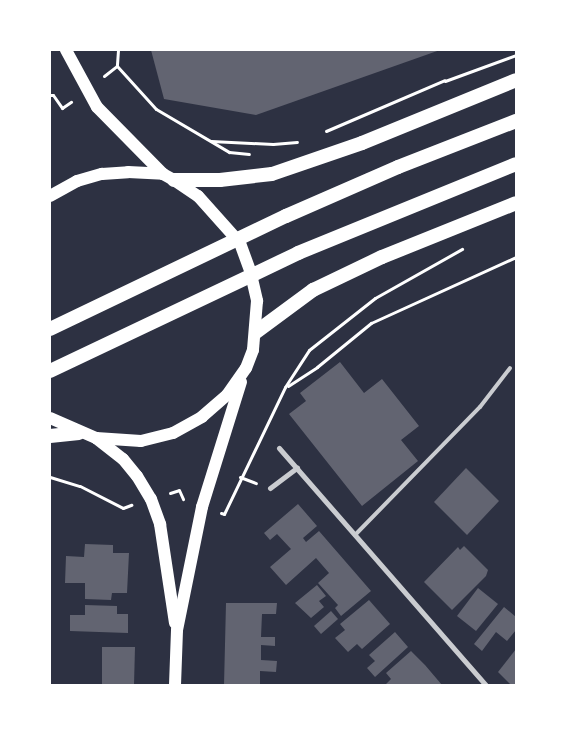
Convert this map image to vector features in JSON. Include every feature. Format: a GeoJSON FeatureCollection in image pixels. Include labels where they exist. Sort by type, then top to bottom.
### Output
{"type":"FeatureCollection","features":[{"type":"Feature","properties":{"kind":"highway"},"geometry":{"type":"LineString","coordinates":[[168,177],[220,180],[272,174],[362,143],[516,80]]}},
{"type":"Feature","properties":{"kind":"highway"},"geometry":{"type":"LineString","coordinates":[[50,329],[286,216],[398,167],[516,122]]}},
{"type":"Feature","properties":{"kind":"highway"},"geometry":{"type":"LineString","coordinates":[[50,371],[289,257],[413,204],[516,164]]}},
{"type":"Feature","properties":{"kind":"highway"},"geometry":{"type":"LineString","coordinates":[[256,332],[313,290],[382,257],[516,203]]}},
{"type":"Feature","properties":{"kind":"highway"},"geometry":{"type":"LineString","coordinates":[[50,436],[79,433]]}},
{"type":"Feature","properties":{"kind":"main road"},"geometry":{"type":"LineString","coordinates":[[66,50],[97,106],[168,177],[198,196],[240,242],[250,270],[257,302],[256,332],[202,507],[177,630],[175,685]]}},
{"type":"Feature","properties":{"kind":"main road"},"geometry":{"type":"LineString","coordinates":[[50,196],[77,181],[102,174],[168,177]]}},
{"type":"Feature","properties":{"kind":"main road"},"geometry":{"type":"LineString","coordinates":[[50,418],[79,433],[96,438],[140,441],[173,433],[202,417],[221,401],[246,368]]}},
{"type":"Feature","properties":{"kind":"main road"},"geometry":{"type":"LineString","coordinates":[[96,438],[122,459],[151,499],[160,524],[177,630]]}},
{"type":"Feature","properties":{"kind":"street"},"geometry":{"type":"LineString","coordinates":[[279,448],[486,685]]}},
{"type":"Feature","properties":{"kind":"street"},"geometry":{"type":"LineString","coordinates":[[270,488],[297,468]]}},
{"type":"Feature","properties":{"kind":"lane"},"geometry":{"type":"LineString","coordinates":[[355,535],[480,407],[510,368]]}},
{"type":"Feature","properties":{"kind":"path"},"geometry":{"type":"LineString","coordinates":[[118,50],[117,66],[156,109],[210,141],[272,144],[307,138]]}},
{"type":"Feature","properties":{"kind":"path"},"geometry":{"type":"LineString","coordinates":[[323,132],[445,80],[516,55]]}},
{"type":"Feature","properties":{"kind":"path"},"geometry":{"type":"LineString","coordinates":[[445,80],[447,87]]}},
{"type":"Feature","properties":{"kind":"path"},"geometry":{"type":"LineString","coordinates":[[224,514],[285,387],[309,350],[375,298],[465,248]]}},
{"type":"Feature","properties":{"kind":"path"},"geometry":{"type":"LineString","coordinates":[[285,387],[317,367],[371,323],[516,257]]}},
{"type":"Feature","properties":{"kind":"path"},"geometry":{"type":"LineString","coordinates":[[50,477],[80,486],[123,508]]}},
{"type":"Feature","properties":{"kind":"building"},"geometry":{"type":"Polygon","coordinates":[[[151,50],[440,50],[256,115],[164,99],[151,50]]]}},
{"type":"Feature","properties":{"kind":"building"},"geometry":{"type":"Polygon","coordinates":[[[340,362],[364,393],[382,379],[419,426],[401,440],[418,461],[362,506],[289,414],[306,401],[300,393],[340,362]]]}},
{"type":"Feature","properties":{"kind":"building"},"geometry":{"type":"Polygon","coordinates":[[[466,468],[499,501],[467,535],[434,502],[466,468]]]}},
{"type":"Feature","properties":{"kind":"building"},"geometry":{"type":"Polygon","coordinates":[[[298,504],[317,526],[303,538],[306,542],[319,531],[371,591],[341,616],[335,608],[338,605],[318,583],[329,573],[316,558],[286,585],[270,567],[291,549],[277,534],[270,540],[264,533],[298,504]]]}},
{"type":"Feature","properties":{"kind":"building"},"geometry":{"type":"Polygon","coordinates":[[[85,544],[113,545],[113,553],[129,553],[127,593],[112,593],[111,600],[85,599],[85,583],[65,583],[66,556],[84,557],[85,544]]]}},
{"type":"Feature","properties":{"kind":"building"},"geometry":{"type":"Polygon","coordinates":[[[464,546],[488,570],[486,576],[452,610],[424,582],[458,547],[460,550],[464,546]]]}},
{"type":"Feature","properties":{"kind":"building"},"geometry":{"type":"Polygon","coordinates":[[[317,585],[326,596],[319,601],[324,607],[311,618],[295,603],[317,585]]]}},
{"type":"Feature","properties":{"kind":"building"},"geometry":{"type":"Polygon","coordinates":[[[478,588],[498,604],[476,631],[457,616],[478,588]]]}},
{"type":"Feature","properties":{"kind":"building"},"geometry":{"type":"Polygon","coordinates":[[[369,600],[390,624],[362,649],[357,644],[348,652],[335,638],[345,630],[340,624],[369,600]]]}},
{"type":"Feature","properties":{"kind":"building"},"geometry":{"type":"Polygon","coordinates":[[[226,603],[277,603],[276,614],[262,614],[261,637],[275,637],[275,646],[261,645],[261,660],[277,661],[276,672],[260,671],[260,685],[224,685],[226,603]]]}},
{"type":"Feature","properties":{"kind":"building"},"geometry":{"type":"Polygon","coordinates":[[[85,605],[117,606],[117,614],[128,614],[128,633],[70,631],[70,615],[85,615],[85,605]]]}},
{"type":"Feature","properties":{"kind":"building"},"geometry":{"type":"Polygon","coordinates":[[[504,607],[516,617],[516,630],[507,641],[496,632],[482,651],[474,644],[504,607]]]}},
{"type":"Feature","properties":{"kind":"building"},"geometry":{"type":"Polygon","coordinates":[[[331,611],[338,619],[321,634],[314,626],[331,611]]]}},
{"type":"Feature","properties":{"kind":"building"},"geometry":{"type":"Polygon","coordinates":[[[395,632],[408,647],[375,677],[367,668],[375,661],[369,655],[395,632]]]}},
{"type":"Feature","properties":{"kind":"building"},"geometry":{"type":"Polygon","coordinates":[[[102,647],[135,647],[134,685],[102,685],[102,647]]]}},
{"type":"Feature","properties":{"kind":"building"},"geometry":{"type":"Polygon","coordinates":[[[516,649],[516,685],[511,685],[498,672],[516,649]]]}},
{"type":"Feature","properties":{"kind":"building"},"geometry":{"type":"Polygon","coordinates":[[[411,651],[442,685],[385,685],[391,679],[386,673],[411,651]]]}}]}
